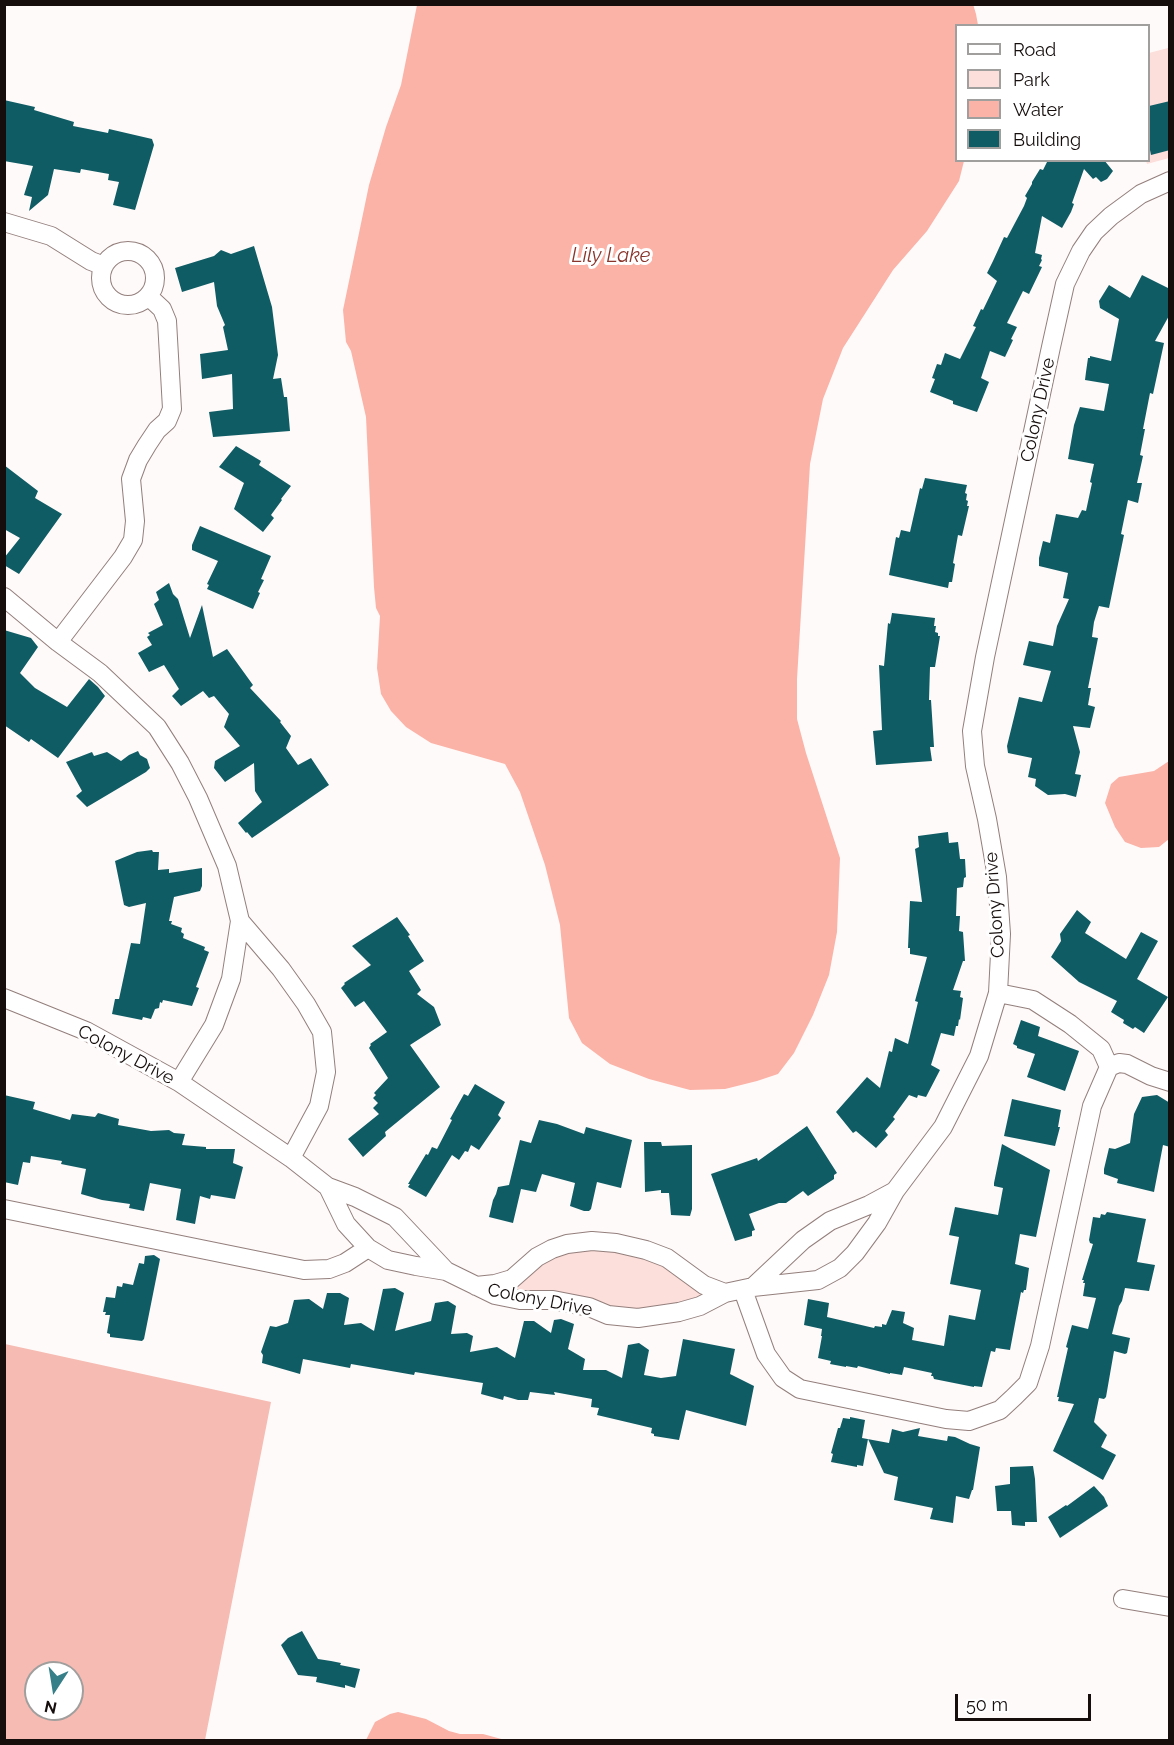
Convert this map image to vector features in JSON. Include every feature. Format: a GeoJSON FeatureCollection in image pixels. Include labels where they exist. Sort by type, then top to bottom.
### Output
{"type":"FeatureCollection","features":[{"type":"Feature","properties":{"kind":"street","name":"Colony Drive"},"geometry":{"type":"LineString","coordinates":[[328,1187],[346,1224],[368,1248],[388,1260],[446,1271],[495,1295],[520,1300],[554,1300],[589,1307],[608,1315],[638,1318],[700,1306],[740,1290],[818,1280],[840,1268],[855,1253],[877,1223],[895,1191],[943,1126],[980,1056],[998,993],[1001,934],[997,877],[975,766],[972,731],[990,634],[1065,284],[1081,251],[1094,232],[1141,194],[1170,181]]}},
{"type":"Feature","properties":{"kind":"street"},"geometry":{"type":"LineString","coordinates":[[4,222],[51,236],[91,261],[104,266]]}},
{"type":"Feature","properties":{"kind":"street"},"geometry":{"type":"LineString","coordinates":[[119,252],[137,252],[151,263],[155,280],[153,289],[141,302],[124,304],[116,301],[104,289],[101,280],[104,266],[111,257],[119,252]]}},
{"type":"Feature","properties":{"kind":"street"},"geometry":{"type":"LineString","coordinates":[[58,642],[123,557],[133,540],[135,521],[131,479],[138,460],[158,430],[167,421],[172,408],[167,321],[162,309],[148,296]]}},
{"type":"Feature","properties":{"kind":"street"},"geometry":{"type":"LineString","coordinates":[[4,597],[100,673],[157,727],[189,780],[227,866],[240,921],[231,979],[214,1025],[179,1083]]}},
{"type":"Feature","properties":{"kind":"street"},"geometry":{"type":"LineString","coordinates":[[240,921],[306,1004],[322,1032],[326,1072],[319,1106],[291,1158]]}},
{"type":"Feature","properties":{"kind":"street"},"geometry":{"type":"LineString","coordinates":[[740,1290],[766,1354],[783,1378],[800,1389],[946,1419],[969,1421],[1002,1413],[1028,1383],[1040,1346],[1092,1106],[1109,1066],[1101,1049],[1070,1024],[1033,1000],[998,993]]}},
{"type":"Feature","properties":{"kind":"street","name":"Colony Drive"},"geometry":{"type":"LineString","coordinates":[[4,998],[86,1031],[179,1083],[291,1158],[328,1187],[355,1197],[395,1217],[446,1271]]}},
{"type":"Feature","properties":{"kind":"street"},"geometry":{"type":"LineString","coordinates":[[1109,1066],[1119,1063],[1127,1064],[1150,1076],[1170,1082]]}},
{"type":"Feature","properties":{"kind":"street"},"geometry":{"type":"LineString","coordinates":[[475,1286],[512,1279],[537,1257],[552,1249],[567,1244],[592,1241],[646,1250],[667,1258],[704,1285],[740,1290],[831,1221],[895,1191]]}},
{"type":"Feature","properties":{"kind":"street"},"geometry":{"type":"LineString","coordinates":[[4,1209],[304,1270],[329,1269],[345,1263],[368,1248]]}},
{"type":"Feature","properties":{"kind":"street"},"geometry":{"type":"LineString","coordinates":[[1123,1599],[1170,1607]]}},
{"type":"Feature","properties":{"kind":"green space"},"geometry":{"type":"Polygon","coordinates":[[[1168,48],[1170,50],[1169,158],[1147,164],[1146,162],[1150,162],[1150,53],[1168,48]]]}},
{"type":"Feature","properties":{"kind":"green space"},"geometry":{"type":"Polygon","coordinates":[[[587,1246],[642,1253],[700,1288],[699,1300],[641,1311],[516,1295],[512,1288],[550,1257],[587,1246]]]}},
{"type":"Feature","properties":{"kind":"shaded area"},"geometry":{"type":"Polygon","coordinates":[[[5,1344],[271,1402],[205,1740],[5,1740],[5,1344]]]}},
{"type":"Feature","properties":{"kind":"water","name":"Lily Lake"},"geometry":{"type":"Polygon","coordinates":[[[973,4],[978,24],[955,24],[955,162],[964,162],[959,181],[927,231],[893,270],[843,348],[823,399],[810,464],[797,679],[797,719],[840,858],[837,932],[829,975],[813,1015],[794,1053],[778,1074],[725,1089],[690,1090],[649,1079],[610,1064],[582,1043],[569,1018],[560,925],[545,865],[520,792],[505,764],[431,743],[406,727],[391,711],[381,694],[377,668],[380,616],[376,608],[374,587],[366,417],[351,351],[346,342],[343,310],[369,185],[401,85],[417,5],[973,4]]]}},
{"type":"Feature","properties":{"kind":"water"},"geometry":{"type":"Polygon","coordinates":[[[1169,761],[1169,839],[1159,847],[1141,848],[1125,842],[1115,827],[1105,803],[1111,784],[1119,777],[1154,771],[1169,761]]]}},
{"type":"Feature","properties":{"kind":"water"},"geometry":{"type":"Polygon","coordinates":[[[398,1712],[426,1719],[460,1734],[483,1734],[505,1740],[366,1740],[375,1722],[398,1712]]]}},
{"type":"Feature","properties":{"kind":"building"},"geometry":{"type":"Polygon","coordinates":[[[4,100],[35,107],[34,110],[74,122],[73,126],[108,133],[109,129],[152,139],[154,145],[135,210],[113,205],[119,182],[108,180],[109,174],[81,169],[80,173],[54,169],[48,195],[29,211],[32,197],[24,195],[33,166],[4,161],[4,100]]]}},
{"type":"Feature","properties":{"kind":"building"},"geometry":{"type":"Polygon","coordinates":[[[1170,101],[1170,150],[1151,155],[1150,150],[1150,106],[1170,101]]]}},
{"type":"Feature","properties":{"kind":"building"},"geometry":{"type":"Polygon","coordinates":[[[1047,162],[1106,162],[1113,171],[1107,179],[1101,182],[1096,177],[1093,179],[1084,169],[1072,203],[1074,204],[1062,228],[1042,216],[1035,253],[1042,255],[1039,266],[1042,267],[1029,294],[1023,291],[1007,323],[1017,327],[1005,357],[990,351],[981,378],[989,382],[977,412],[953,404],[953,401],[930,392],[935,379],[932,378],[937,364],[941,365],[945,353],[960,359],[976,327],[973,326],[981,309],[983,310],[997,281],[987,273],[1004,237],[1007,238],[1024,206],[1027,198],[1025,196],[1032,182],[1040,169],[1043,170],[1047,162]]]}},
{"type":"Feature","properties":{"kind":"building"},"geometry":{"type":"Polygon","coordinates":[[[254,246],[272,307],[278,355],[273,379],[281,378],[284,397],[287,397],[290,431],[213,437],[209,412],[233,409],[232,374],[202,379],[200,354],[228,350],[223,327],[225,325],[217,306],[214,282],[182,292],[175,268],[214,256],[221,250],[231,254],[254,246]]]}},
{"type":"Feature","properties":{"kind":"building"},"geometry":{"type":"Polygon","coordinates":[[[1142,275],[1170,289],[1170,314],[1155,341],[1164,343],[1143,429],[1145,429],[1140,455],[1143,456],[1137,483],[1142,483],[1138,503],[1128,500],[1121,534],[1124,535],[1109,608],[1099,606],[1094,622],[1092,637],[1098,638],[1088,688],[1091,688],[1088,705],[1095,707],[1090,728],[1073,726],[1080,752],[1075,774],[1081,775],[1076,797],[1065,794],[1048,795],[1035,786],[1036,779],[1028,777],[1032,758],[1008,753],[1007,746],[1019,697],[1042,702],[1051,671],[1023,665],[1029,641],[1053,646],[1057,626],[1069,599],[1063,598],[1068,573],[1039,566],[1039,558],[1043,541],[1050,543],[1056,514],[1078,518],[1082,510],[1086,511],[1094,464],[1068,459],[1080,407],[1104,411],[1109,384],[1085,380],[1088,358],[1090,356],[1111,361],[1119,319],[1100,308],[1099,301],[1109,285],[1130,298],[1142,275]]]}},
{"type":"Feature","properties":{"kind":"building"},"geometry":{"type":"Polygon","coordinates":[[[236,446],[261,461],[259,465],[291,486],[271,515],[274,518],[263,532],[234,509],[244,483],[219,467],[236,446]]]}},
{"type":"Feature","properties":{"kind":"building"},"geometry":{"type":"Polygon","coordinates":[[[4,465],[38,491],[35,498],[62,514],[19,574],[4,565],[4,558],[20,538],[4,529],[4,465]]]}},
{"type":"Feature","properties":{"kind":"building"},"geometry":{"type":"Polygon","coordinates":[[[925,478],[967,485],[965,493],[967,494],[967,506],[969,506],[962,536],[958,535],[952,582],[949,582],[948,588],[889,575],[896,537],[899,538],[901,530],[910,532],[920,488],[922,489],[925,478]]]}},
{"type":"Feature","properties":{"kind":"building"},"geometry":{"type":"Polygon","coordinates":[[[200,526],[271,556],[261,579],[264,580],[253,609],[207,589],[209,585],[207,584],[218,561],[192,550],[200,526]]]}},
{"type":"Feature","properties":{"kind":"building"},"geometry":{"type":"Polygon","coordinates":[[[169,583],[173,594],[178,599],[190,638],[202,605],[213,657],[227,649],[253,685],[250,688],[281,721],[291,736],[286,748],[298,765],[311,758],[329,785],[252,838],[238,823],[262,802],[255,791],[254,763],[225,782],[214,768],[215,761],[240,746],[224,727],[229,714],[214,696],[209,698],[203,691],[181,706],[172,696],[179,689],[164,665],[149,672],[138,653],[152,645],[147,637],[150,635],[148,633],[163,625],[154,604],[159,600],[156,592],[169,583]]]}},
{"type":"Feature","properties":{"kind":"building"},"geometry":{"type":"Polygon","coordinates":[[[892,613],[935,618],[935,632],[940,636],[935,667],[930,667],[929,700],[931,700],[934,747],[930,747],[932,761],[876,765],[873,731],[882,730],[879,665],[884,666],[888,623],[890,624],[892,613]]]}},
{"type":"Feature","properties":{"kind":"building"},"geometry":{"type":"Polygon","coordinates":[[[4,630],[31,638],[38,647],[20,673],[35,688],[67,707],[89,679],[105,696],[58,758],[31,739],[29,742],[4,725],[4,630]]]}},
{"type":"Feature","properties":{"kind":"building"},"geometry":{"type":"Polygon","coordinates":[[[138,751],[147,759],[150,768],[146,772],[87,807],[76,796],[82,791],[66,762],[92,752],[94,756],[107,752],[121,761],[138,751]]]}},
{"type":"Feature","properties":{"kind":"building"},"geometry":{"type":"Polygon","coordinates":[[[948,832],[949,843],[958,842],[960,859],[965,859],[966,877],[963,887],[957,888],[956,916],[960,916],[959,931],[963,932],[965,961],[963,961],[953,990],[961,991],[960,997],[963,998],[960,1020],[954,1036],[941,1033],[931,1065],[940,1070],[926,1097],[918,1095],[917,1098],[909,1095],[885,1131],[888,1135],[876,1148],[856,1131],[853,1133],[836,1112],[867,1077],[880,1088],[889,1051],[892,1052],[895,1038],[908,1044],[918,1002],[915,1001],[927,957],[910,954],[910,948],[908,948],[910,901],[922,902],[915,849],[919,847],[918,836],[948,832]]]}},
{"type":"Feature","properties":{"kind":"building"},"geometry":{"type":"Polygon","coordinates":[[[152,850],[159,852],[158,870],[169,869],[169,873],[202,868],[200,891],[174,897],[169,921],[182,928],[183,938],[205,947],[204,950],[209,952],[196,987],[199,988],[192,1006],[163,1000],[159,1008],[155,1009],[151,1019],[143,1017],[142,1020],[112,1014],[115,999],[119,999],[131,943],[140,944],[146,903],[129,907],[124,905],[115,861],[137,852],[152,850]]]}},
{"type":"Feature","properties":{"kind":"building"},"geometry":{"type":"Polygon","coordinates":[[[1077,910],[1091,922],[1085,933],[1126,959],[1141,932],[1158,941],[1137,979],[1168,997],[1144,1033],[1123,1023],[1124,1020],[1111,1012],[1117,1001],[1079,982],[1051,957],[1061,941],[1060,934],[1077,910]]]}},
{"type":"Feature","properties":{"kind":"building"},"geometry":{"type":"Polygon","coordinates":[[[397,917],[424,961],[409,971],[421,990],[417,994],[434,1007],[441,1025],[410,1045],[440,1087],[385,1132],[386,1136],[363,1157],[348,1139],[379,1114],[373,1108],[378,1103],[373,1098],[376,1095],[374,1093],[388,1078],[369,1048],[370,1044],[387,1032],[364,1001],[355,1007],[341,988],[344,983],[371,965],[352,946],[397,917]]]}},
{"type":"Feature","properties":{"kind":"building"},"geometry":{"type":"Polygon","coordinates":[[[1021,1020],[1040,1027],[1038,1036],[1079,1051],[1065,1091],[1027,1077],[1035,1054],[1017,1048],[1013,1044],[1021,1020]]]}},
{"type":"Feature","properties":{"kind":"building"},"geometry":{"type":"Polygon","coordinates":[[[475,1084],[505,1102],[498,1115],[501,1118],[479,1150],[471,1145],[468,1152],[465,1151],[459,1160],[452,1155],[426,1197],[408,1187],[410,1184],[408,1184],[426,1154],[428,1155],[432,1147],[437,1149],[464,1094],[468,1096],[475,1084]]]}},
{"type":"Feature","properties":{"kind":"building"},"geometry":{"type":"Polygon","coordinates":[[[4,1095],[35,1102],[33,1109],[70,1120],[72,1114],[95,1117],[98,1113],[119,1119],[118,1125],[151,1131],[169,1130],[185,1134],[182,1145],[206,1147],[206,1149],[235,1149],[233,1163],[243,1167],[235,1199],[211,1195],[210,1199],[200,1196],[195,1224],[176,1220],[181,1189],[150,1183],[144,1211],[129,1208],[130,1204],[81,1194],[86,1169],[61,1164],[62,1161],[31,1156],[30,1163],[23,1162],[18,1185],[4,1182],[4,1095]]]}},
{"type":"Feature","properties":{"kind":"building"},"geometry":{"type":"Polygon","coordinates":[[[1157,1095],[1170,1103],[1170,1147],[1163,1145],[1154,1192],[1117,1183],[1118,1179],[1104,1174],[1104,1169],[1109,1148],[1115,1149],[1130,1143],[1134,1114],[1142,1097],[1157,1095]]]}},
{"type":"Feature","properties":{"kind":"building"},"geometry":{"type":"Polygon","coordinates":[[[1012,1099],[1061,1110],[1058,1127],[1060,1127],[1055,1146],[1004,1136],[1012,1099]]]}},
{"type":"Feature","properties":{"kind":"building"},"geometry":{"type":"Polygon","coordinates":[[[539,1120],[584,1134],[586,1127],[632,1140],[621,1188],[597,1182],[591,1209],[584,1211],[570,1206],[575,1183],[542,1174],[536,1192],[521,1189],[513,1223],[489,1217],[498,1187],[509,1185],[520,1140],[531,1143],[539,1120]]]}},
{"type":"Feature","properties":{"kind":"building"},"geometry":{"type":"Polygon","coordinates":[[[807,1126],[837,1173],[834,1179],[808,1196],[803,1191],[786,1203],[779,1203],[749,1214],[755,1230],[752,1231],[752,1236],[735,1241],[711,1174],[757,1158],[758,1161],[807,1126]]]}},
{"type":"Feature","properties":{"kind":"building"},"geometry":{"type":"Polygon","coordinates":[[[644,1142],[661,1142],[662,1146],[692,1145],[692,1209],[690,1216],[671,1215],[669,1193],[661,1193],[661,1190],[645,1192],[644,1142]]]}},
{"type":"Feature","properties":{"kind":"building"},"geometry":{"type":"Polygon","coordinates":[[[1002,1144],[1050,1170],[1036,1237],[1020,1234],[1015,1264],[1029,1268],[1026,1290],[1021,1292],[1010,1350],[996,1348],[995,1352],[991,1351],[982,1387],[934,1379],[931,1376],[932,1373],[904,1367],[902,1375],[890,1374],[858,1366],[857,1368],[830,1364],[831,1361],[818,1358],[822,1329],[804,1325],[808,1299],[829,1303],[827,1317],[874,1328],[875,1326],[882,1327],[882,1324],[886,1325],[892,1310],[905,1312],[903,1323],[914,1328],[912,1340],[944,1346],[949,1315],[975,1320],[981,1290],[950,1284],[959,1237],[949,1235],[955,1207],[998,1215],[1003,1188],[994,1186],[994,1183],[1002,1144]]]}},
{"type":"Feature","properties":{"kind":"building"},"geometry":{"type":"Polygon","coordinates":[[[1107,1212],[1146,1219],[1137,1262],[1155,1265],[1149,1291],[1125,1288],[1112,1334],[1130,1338],[1127,1353],[1114,1351],[1106,1397],[1099,1398],[1094,1422],[1107,1435],[1101,1447],[1116,1455],[1103,1480],[1053,1451],[1074,1404],[1058,1401],[1059,1397],[1057,1397],[1072,1325],[1088,1329],[1096,1298],[1083,1296],[1085,1283],[1082,1280],[1093,1244],[1089,1240],[1093,1217],[1100,1218],[1101,1214],[1105,1215],[1107,1212]]]}},
{"type":"Feature","properties":{"kind":"building"},"geometry":{"type":"Polygon","coordinates":[[[154,1255],[160,1259],[144,1339],[142,1341],[110,1337],[107,1333],[110,1315],[105,1315],[106,1312],[103,1312],[106,1297],[115,1298],[117,1286],[122,1287],[123,1283],[133,1285],[139,1263],[144,1264],[145,1256],[154,1255]]]}},
{"type":"Feature","properties":{"kind":"building"},"geometry":{"type":"Polygon","coordinates":[[[395,1288],[404,1293],[395,1331],[431,1321],[435,1303],[448,1301],[456,1306],[451,1334],[467,1333],[473,1336],[470,1352],[497,1347],[515,1358],[524,1321],[534,1321],[551,1333],[554,1320],[561,1319],[574,1324],[568,1349],[585,1359],[583,1370],[606,1370],[622,1378],[628,1345],[639,1343],[649,1350],[644,1375],[661,1378],[676,1376],[683,1339],[735,1349],[730,1374],[754,1386],[746,1426],[686,1410],[679,1440],[654,1436],[651,1433],[652,1428],[597,1415],[599,1408],[591,1407],[592,1399],[554,1392],[555,1395],[530,1392],[528,1400],[504,1396],[503,1400],[481,1394],[483,1383],[415,1372],[414,1375],[351,1364],[350,1368],[303,1359],[300,1374],[262,1363],[261,1352],[270,1326],[276,1327],[288,1323],[294,1300],[309,1299],[323,1309],[327,1293],[340,1293],[349,1298],[344,1325],[361,1323],[374,1331],[383,1289],[395,1288]]]}},
{"type":"Feature","properties":{"kind":"building"},"geometry":{"type":"Polygon","coordinates":[[[850,1417],[865,1420],[862,1438],[868,1439],[863,1466],[831,1462],[833,1454],[831,1453],[838,1428],[843,1418],[850,1419],[850,1417]]]}},
{"type":"Feature","properties":{"kind":"building"},"geometry":{"type":"Polygon","coordinates":[[[920,1428],[918,1436],[947,1441],[948,1436],[955,1437],[980,1447],[973,1490],[969,1499],[956,1496],[953,1523],[930,1519],[933,1508],[894,1500],[898,1477],[884,1473],[868,1439],[889,1443],[892,1429],[903,1432],[920,1428]]]}},
{"type":"Feature","properties":{"kind":"building"},"geometry":{"type":"Polygon","coordinates":[[[1033,1466],[1037,1522],[1025,1522],[1025,1526],[1012,1525],[1011,1511],[997,1511],[995,1486],[1010,1484],[1010,1467],[1033,1466]]]}},
{"type":"Feature","properties":{"kind":"building"},"geometry":{"type":"Polygon","coordinates":[[[1094,1486],[1104,1497],[1108,1506],[1060,1538],[1048,1517],[1094,1486]]]}},
{"type":"Feature","properties":{"kind":"building"},"geometry":{"type":"Polygon","coordinates":[[[302,1631],[318,1659],[360,1669],[355,1688],[316,1682],[317,1677],[298,1675],[281,1645],[288,1638],[302,1631]]]}}]}
